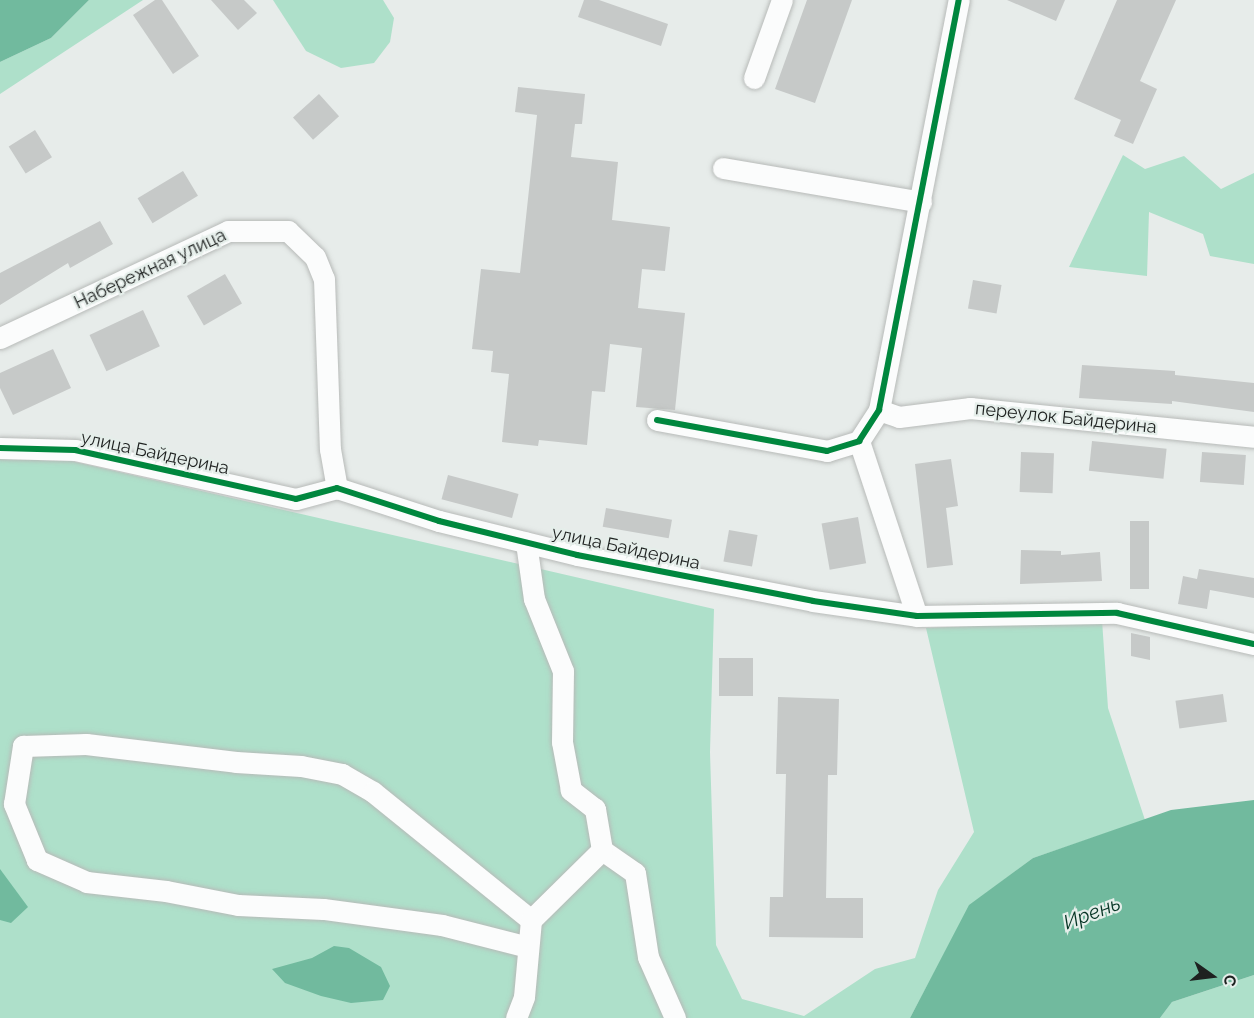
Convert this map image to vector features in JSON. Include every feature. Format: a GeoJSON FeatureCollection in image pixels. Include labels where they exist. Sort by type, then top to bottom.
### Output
{"type":"FeatureCollection","features":[{"type":"Feature","properties":{"kind":"street"},"geometry":{"type":"LineString","coordinates":[[754,78],[782,0]]}},
{"type":"Feature","properties":{"kind":"street"},"geometry":{"type":"LineString","coordinates":[[657,420],[827,451],[859,441],[879,410],[959,0]]}},
{"type":"Feature","properties":{"kind":"street"},"geometry":{"type":"LineString","coordinates":[[723,168],[921,202]]}},
{"type":"Feature","properties":{"kind":"street","name":"Набережная улица"},"geometry":{"type":"LineString","coordinates":[[0,338],[228,231],[288,231],[315,257],[324,279],[330,449],[337,488]]}},
{"type":"Feature","properties":{"kind":"street","name":"переулок Байдерина"},"geometry":{"type":"LineString","coordinates":[[879,410],[899,417],[970,408],[1254,437]]}},
{"type":"Feature","properties":{"kind":"street"},"geometry":{"type":"LineString","coordinates":[[859,441],[917,616]]}},
{"type":"Feature","properties":{"kind":"street","name":"улица Байдерина"},"geometry":{"type":"LineString","coordinates":[[0,448],[75,450],[296,499],[337,488],[439,521],[526,543],[813,601],[917,616],[1117,613],[1254,644]]}},
{"type":"Feature","properties":{"kind":"street"},"geometry":{"type":"LineString","coordinates":[[526,543],[534,599],[563,671],[562,742],[572,790],[595,809],[602,849],[635,873],[648,957],[675,1018]]}},
{"type":"Feature","properties":{"kind":"street"},"geometry":{"type":"LineString","coordinates":[[528,947],[442,925],[322,909],[238,905],[166,891],[87,882],[37,860],[14,804],[23,746],[86,744],[236,762],[302,766],[342,774],[373,792],[531,920]]}},
{"type":"Feature","properties":{"kind":"street"},"geometry":{"type":"LineString","coordinates":[[516,1018],[524,997],[531,920],[602,849]]}},
{"type":"Feature","properties":{"kind":"shaded area"},"geometry":{"type":"Polygon","coordinates":[[[89,0],[143,0],[0,94],[0,62],[51,38],[89,0]]]}},
{"type":"Feature","properties":{"kind":"shaded area"},"geometry":{"type":"Polygon","coordinates":[[[273,0],[383,0],[394,18],[390,42],[374,63],[341,68],[306,51],[273,0]]]}},
{"type":"Feature","properties":{"kind":"shaded area"},"geometry":{"type":"Polygon","coordinates":[[[1123,155],[1145,169],[1184,156],[1221,189],[1254,173],[1254,264],[1210,256],[1203,234],[1149,212],[1147,276],[1069,267],[1123,155]]]}},
{"type":"Feature","properties":{"kind":"shaded area"},"geometry":{"type":"Polygon","coordinates":[[[0,459],[71,461],[714,609],[710,752],[716,945],[742,999],[804,1016],[875,969],[915,958],[938,890],[974,832],[926,628],[1102,620],[1108,708],[1145,820],[1033,858],[970,905],[910,1018],[0,1018],[0,459]]]}},
{"type":"Feature","properties":{"kind":"shaded area"},"geometry":{"type":"Polygon","coordinates":[[[1254,975],[1254,1018],[1160,1018],[1172,1002],[1254,975]]]}},
{"type":"Feature","properties":{"kind":"water"},"geometry":{"type":"Polygon","coordinates":[[[0,0],[89,0],[51,38],[0,62],[0,0]]]}},
{"type":"Feature","properties":{"kind":"water","name":"Ирень"},"geometry":{"type":"Polygon","coordinates":[[[1254,800],[1254,975],[1172,1002],[1160,1018],[910,1018],[969,905],[1033,858],[1171,810],[1254,800]]]}},
{"type":"Feature","properties":{"kind":"water"},"geometry":{"type":"Polygon","coordinates":[[[0,869],[28,907],[11,923],[0,920],[0,869]]]}},
{"type":"Feature","properties":{"kind":"water"},"geometry":{"type":"Polygon","coordinates":[[[334,946],[349,948],[381,967],[390,986],[383,1000],[351,1003],[321,996],[285,983],[272,969],[312,958],[334,946]]]}},
{"type":"Feature","properties":{"kind":"building"},"geometry":{"type":"Polygon","coordinates":[[[155,0],[162,0],[199,56],[173,74],[133,15],[155,0]]]}},
{"type":"Feature","properties":{"kind":"building"},"geometry":{"type":"Polygon","coordinates":[[[211,0],[244,0],[257,13],[238,30],[211,0]]]}},
{"type":"Feature","properties":{"kind":"building"},"geometry":{"type":"Polygon","coordinates":[[[584,0],[599,0],[668,24],[661,46],[578,17],[584,0]]]}},
{"type":"Feature","properties":{"kind":"building"},"geometry":{"type":"Polygon","coordinates":[[[807,0],[852,0],[815,103],[775,89],[807,0]]]}},
{"type":"Feature","properties":{"kind":"building"},"geometry":{"type":"Polygon","coordinates":[[[1007,0],[1065,0],[1056,21],[1007,0]]]}},
{"type":"Feature","properties":{"kind":"building"},"geometry":{"type":"Polygon","coordinates":[[[1117,0],[1176,0],[1140,81],[1157,89],[1133,144],[1114,136],[1121,120],[1074,99],[1117,0]]]}},
{"type":"Feature","properties":{"kind":"building"},"geometry":{"type":"Polygon","coordinates":[[[518,87],[585,94],[582,124],[575,124],[571,157],[618,162],[612,220],[670,227],[665,271],[642,269],[638,308],[685,313],[675,410],[636,407],[642,348],[610,344],[605,392],[592,391],[587,445],[539,440],[538,446],[502,442],[509,374],[491,372],[493,351],[472,349],[481,269],[520,273],[537,115],[515,112],[518,87]]]}},
{"type":"Feature","properties":{"kind":"building"},"geometry":{"type":"Polygon","coordinates":[[[319,94],[339,116],[313,140],[293,117],[319,94]]]}},
{"type":"Feature","properties":{"kind":"building"},"geometry":{"type":"Polygon","coordinates":[[[35,130],[52,157],[26,174],[9,146],[35,130]]]}},
{"type":"Feature","properties":{"kind":"building"},"geometry":{"type":"Polygon","coordinates":[[[183,171],[198,196],[153,223],[138,198],[183,171]]]}},
{"type":"Feature","properties":{"kind":"building"},"geometry":{"type":"Polygon","coordinates":[[[100,221],[113,244],[70,268],[68,263],[0,305],[0,273],[100,221]]]}},
{"type":"Feature","properties":{"kind":"building"},"geometry":{"type":"Polygon","coordinates":[[[225,274],[242,303],[204,325],[187,296],[225,274]]]}},
{"type":"Feature","properties":{"kind":"building"},"geometry":{"type":"Polygon","coordinates":[[[973,280],[1002,285],[997,314],[968,309],[973,280]]]}},
{"type":"Feature","properties":{"kind":"building"},"geometry":{"type":"Polygon","coordinates":[[[143,310],[160,346],[106,371],[90,335],[143,310]]]}},
{"type":"Feature","properties":{"kind":"building"},"geometry":{"type":"Polygon","coordinates":[[[53,349],[71,388],[13,415],[0,388],[0,373],[53,349]]]}},
{"type":"Feature","properties":{"kind":"building"},"geometry":{"type":"Polygon","coordinates":[[[1082,365],[1175,371],[1175,375],[1254,383],[1254,412],[1172,401],[1172,404],[1079,398],[1082,365]]]}},
{"type":"Feature","properties":{"kind":"building"},"geometry":{"type":"Polygon","coordinates":[[[1092,441],[1167,449],[1163,479],[1089,471],[1092,441]]]}},
{"type":"Feature","properties":{"kind":"building"},"geometry":{"type":"Polygon","coordinates":[[[1021,452],[1054,453],[1053,493],[1020,492],[1021,452]]]}},
{"type":"Feature","properties":{"kind":"building"},"geometry":{"type":"Polygon","coordinates":[[[1202,452],[1246,455],[1244,485],[1200,482],[1202,452]]]}},
{"type":"Feature","properties":{"kind":"building"},"geometry":{"type":"Polygon","coordinates":[[[951,459],[958,506],[946,508],[953,565],[927,568],[915,464],[951,459]]]}},
{"type":"Feature","properties":{"kind":"building"},"geometry":{"type":"Polygon","coordinates":[[[448,475],[519,494],[512,518],[442,499],[448,475]]]}},
{"type":"Feature","properties":{"kind":"building"},"geometry":{"type":"Polygon","coordinates":[[[606,508],[672,520],[669,538],[603,527],[606,508]]]}},
{"type":"Feature","properties":{"kind":"building"},"geometry":{"type":"Polygon","coordinates":[[[858,517],[866,563],[830,570],[822,523],[858,517]]]}},
{"type":"Feature","properties":{"kind":"building"},"geometry":{"type":"Polygon","coordinates":[[[1130,521],[1149,521],[1149,589],[1130,589],[1130,521]]]}},
{"type":"Feature","properties":{"kind":"building"},"geometry":{"type":"Polygon","coordinates":[[[729,530],[758,535],[752,567],[723,562],[729,530]]]}},
{"type":"Feature","properties":{"kind":"building"},"geometry":{"type":"Polygon","coordinates":[[[1021,550],[1061,551],[1061,555],[1100,552],[1102,581],[1020,584],[1021,550]]]}},
{"type":"Feature","properties":{"kind":"building"},"geometry":{"type":"Polygon","coordinates":[[[1199,569],[1254,578],[1254,598],[1210,590],[1207,609],[1178,604],[1183,576],[1197,579],[1199,569]]]}},
{"type":"Feature","properties":{"kind":"building"},"geometry":{"type":"Polygon","coordinates":[[[1131,633],[1150,637],[1150,660],[1131,656],[1131,633]]]}},
{"type":"Feature","properties":{"kind":"building"},"geometry":{"type":"Polygon","coordinates":[[[719,658],[753,658],[753,696],[719,696],[719,658]]]}},
{"type":"Feature","properties":{"kind":"building"},"geometry":{"type":"Polygon","coordinates":[[[1223,694],[1227,722],[1179,728],[1175,701],[1223,694]]]}},
{"type":"Feature","properties":{"kind":"building"},"geometry":{"type":"Polygon","coordinates":[[[778,697],[839,699],[837,775],[828,775],[826,898],[863,898],[863,938],[769,937],[770,897],[783,897],[786,774],[776,774],[778,697]]]}},
{"type":"Feature","properties":{"kind":"cycle path"},"geometry":{"type":"LineString","coordinates":[[657,420],[827,451],[859,441],[879,410],[959,0]]}},
{"type":"Feature","properties":{"kind":"cycle path"},"geometry":{"type":"LineString","coordinates":[[0,448],[75,450],[296,499],[337,488],[439,521],[577,555],[813,601],[917,616],[1117,613],[1254,644]]}}]}
